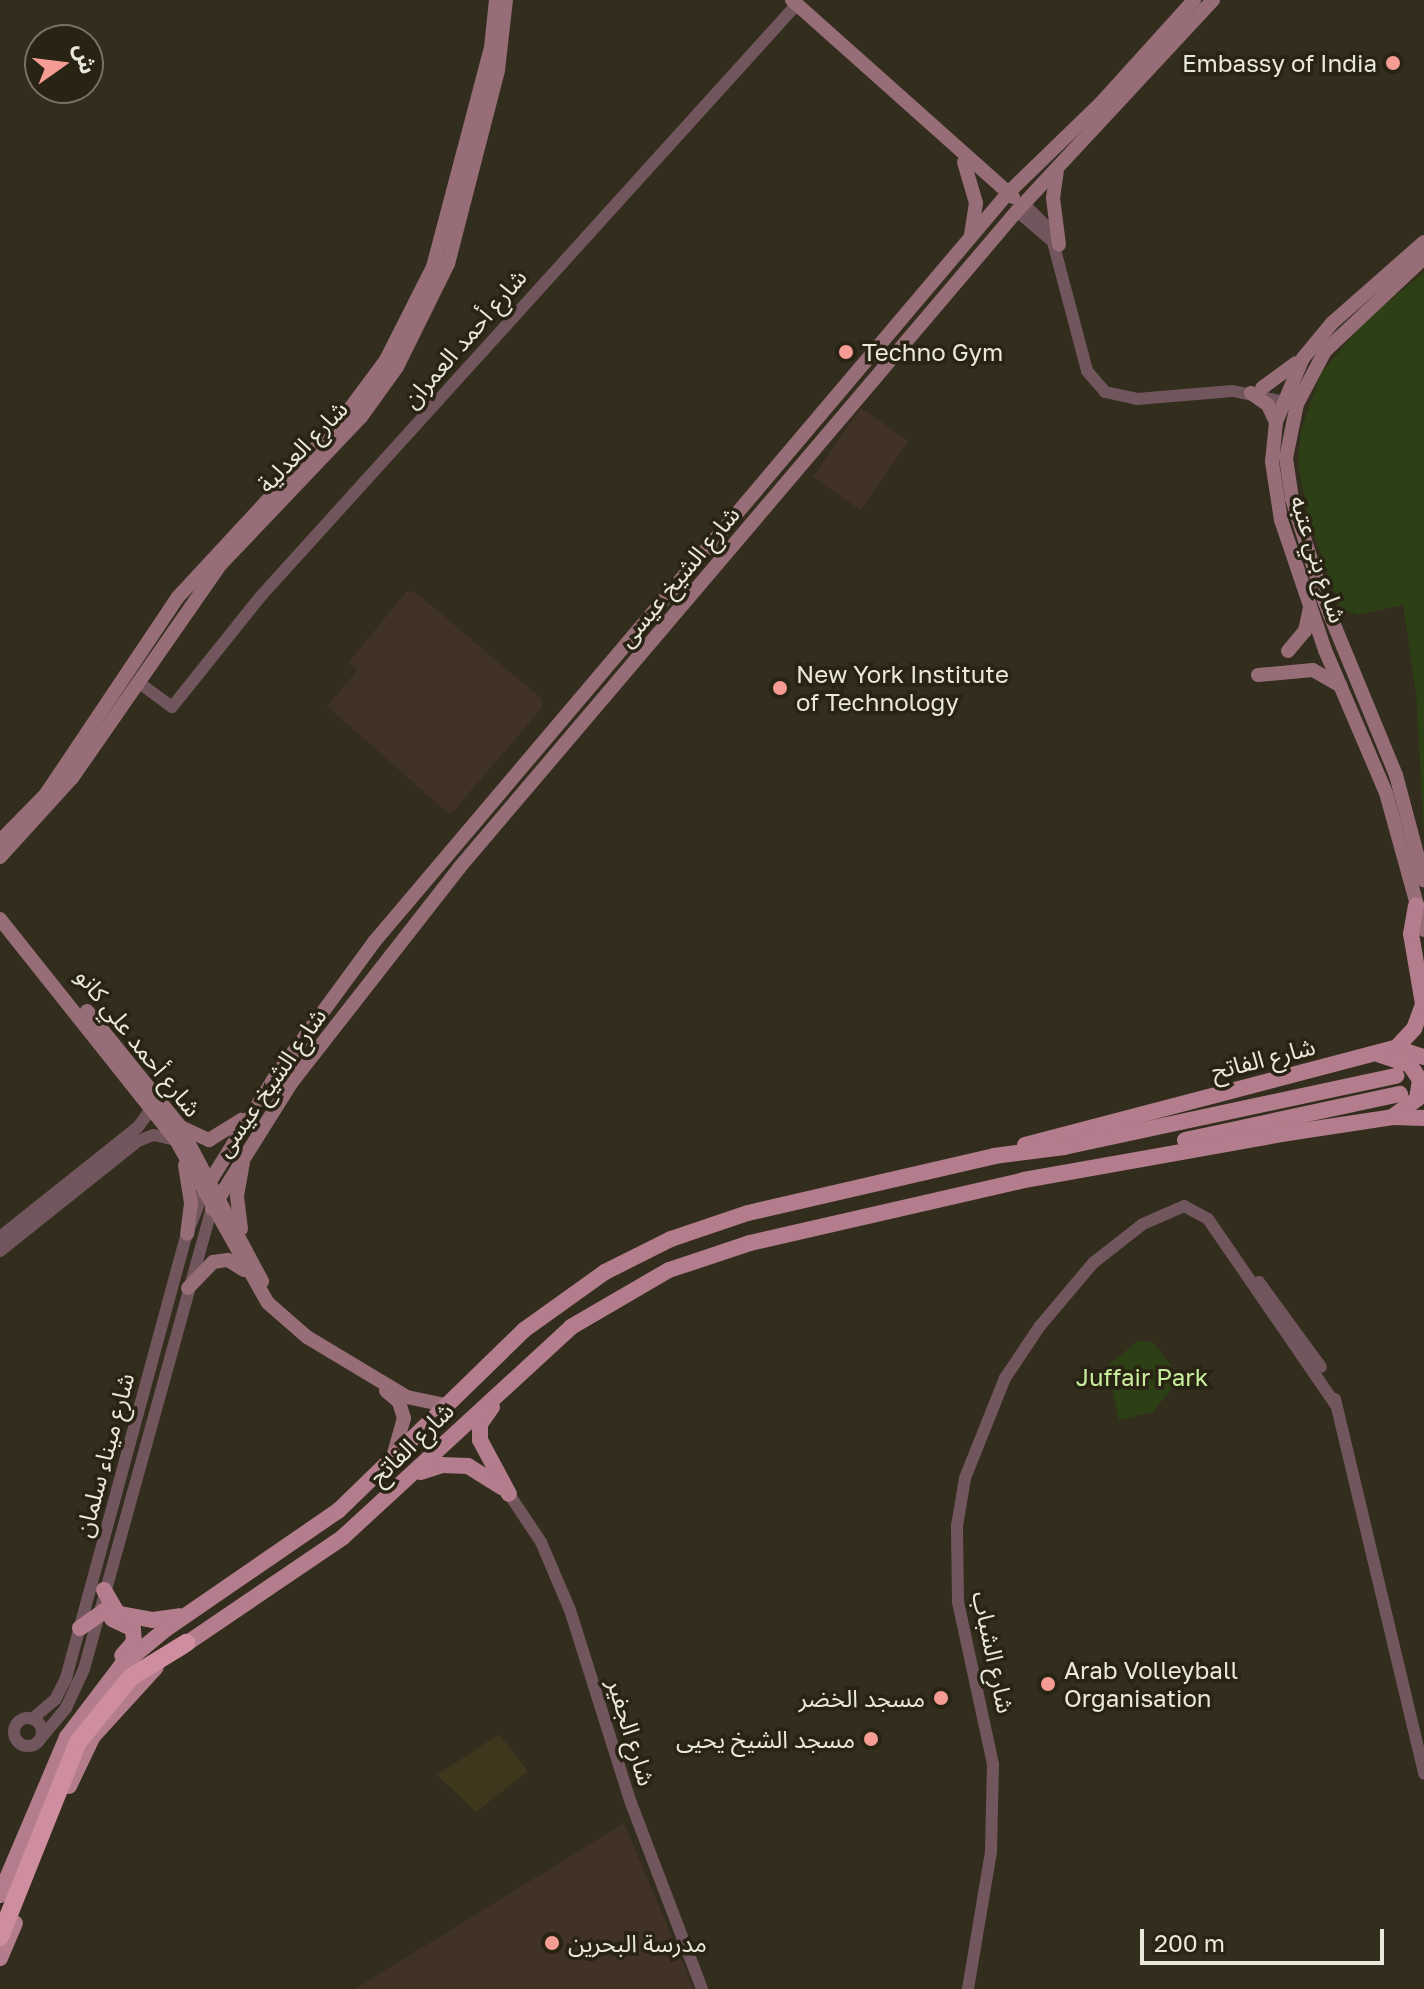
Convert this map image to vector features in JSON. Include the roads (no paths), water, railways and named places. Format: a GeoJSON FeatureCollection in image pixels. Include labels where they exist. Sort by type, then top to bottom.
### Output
{"type":"FeatureCollection","features":[{"type":"Feature","properties":{"kind":"highway"},"geometry":{"type":"LineString","coordinates":[[0,1937],[78,1742],[131,1677],[186,1643]]}},
{"type":"Feature","properties":{"kind":"main road","name":"شارع العدلية"},"geometry":{"type":"LineString","coordinates":[[0,841],[62,772],[185,589],[349,410],[391,352],[433,267],[491,48],[496,0]]}},
{"type":"Feature","properties":{"kind":"main road","name":"شارع العدلية"},"geometry":{"type":"LineString","coordinates":[[0,857],[72,778],[221,564],[335,444],[397,367],[448,264],[498,70],[506,0]]}},
{"type":"Feature","properties":{"kind":"main road","name":"شارع الشيخ عيسى"},"geometry":{"type":"LineString","coordinates":[[204,1191],[254,1109],[374,942],[1005,196],[1101,103],[1194,0]]}},
{"type":"Feature","properties":{"kind":"main road","name":"شارع الشيخ عيسى"},"geometry":{"type":"LineString","coordinates":[[212,1209],[252,1139],[459,868],[1020,208],[1213,0]]}},
{"type":"Feature","properties":{"kind":"main road"},"geometry":{"type":"LineString","coordinates":[[794,2],[1020,208]]}},
{"type":"Feature","properties":{"kind":"main road"},"geometry":{"type":"LineString","coordinates":[[963,158],[976,203],[968,242]]}},
{"type":"Feature","properties":{"kind":"main road"},"geometry":{"type":"LineString","coordinates":[[1058,168],[1053,198],[1059,245]]}},
{"type":"Feature","properties":{"kind":"main road","name":"شارع بني عتبه"},"geometry":{"type":"LineString","coordinates":[[1424,242],[1332,323],[1303,358],[1288,400],[1286,458],[1292,499],[1340,646],[1396,775],[1424,880]]}},
{"type":"Feature","properties":{"kind":"main road","name":"شارع بني عتبه"},"geometry":{"type":"LineString","coordinates":[[1424,258],[1338,334],[1288,400],[1276,422],[1275,500],[1310,606],[1386,793],[1424,930]]}},
{"type":"Feature","properties":{"kind":"main road"},"geometry":{"type":"LineString","coordinates":[[1276,422],[1256,390],[1303,358]]}},
{"type":"Feature","properties":{"kind":"main road"},"geometry":{"type":"LineString","coordinates":[[335,444],[349,410]]}},
{"type":"Feature","properties":{"kind":"main road"},"geometry":{"type":"LineString","coordinates":[[1288,651],[1305,631],[1310,606]]}},
{"type":"Feature","properties":{"kind":"main road"},"geometry":{"type":"LineString","coordinates":[[1258,675],[1313,670],[1341,686]]}},
{"type":"Feature","properties":{"kind":"main road"},"geometry":{"type":"LineString","coordinates":[[469,807],[476,823]]}},
{"type":"Feature","properties":{"kind":"main road"},"geometry":{"type":"LineString","coordinates":[[1416,905],[1411,934],[1423,1004],[1414,1029],[1396,1048],[1424,1057]]}},
{"type":"Feature","properties":{"kind":"main road","name":"شارع أحمد علي كانو"},"geometry":{"type":"LineString","coordinates":[[0,907],[211,1177],[268,1303]]}},
{"type":"Feature","properties":{"kind":"main road","name":"شارع أحمد علي كانو"},"geometry":{"type":"LineString","coordinates":[[0,919],[120,1059],[152,1108],[179,1138],[212,1209]]}},
{"type":"Feature","properties":{"kind":"main road","name":"شارع الفاتح"},"geometry":{"type":"LineString","coordinates":[[994,1156],[1064,1131],[1380,1055],[1396,1048]]}},
{"type":"Feature","properties":{"kind":"main road"},"geometry":{"type":"LineString","coordinates":[[1380,1055],[1410,1065],[1420,1080],[1417,1099],[1393,1117]]}},
{"type":"Feature","properties":{"kind":"main road","name":"شارع الفاتح"},"geometry":{"type":"LineString","coordinates":[[0,1895],[58,1754],[108,1679],[190,1613],[315,1529],[392,1459],[444,1405],[555,1305],[659,1244],[748,1213],[994,1156],[1064,1147],[1396,1076]]}},
{"type":"Feature","properties":{"kind":"main road","name":"شارع الفاتح"},"geometry":{"type":"LineString","coordinates":[[0,1958],[93,1736],[145,1677],[186,1643],[320,1555],[410,1477],[511,1379],[595,1311],[696,1259],[1024,1180],[1098,1159],[1400,1094]]}},
{"type":"Feature","properties":{"kind":"main road"},"geometry":{"type":"LineString","coordinates":[[187,1234],[190,1193],[179,1138],[215,1138],[254,1109]]}},
{"type":"Feature","properties":{"kind":"main road","name":"شارع الفاتح"},"geometry":{"type":"LineString","coordinates":[[1024,1180],[1393,1117],[1422,1115]]}},
{"type":"Feature","properties":{"kind":"main road"},"geometry":{"type":"LineString","coordinates":[[246,1249],[237,1196],[252,1139]]}},
{"type":"Feature","properties":{"kind":"main road"},"geometry":{"type":"LineString","coordinates":[[212,1209],[246,1271],[268,1303],[399,1402],[404,1426],[392,1459]]}},
{"type":"Feature","properties":{"kind":"main road"},"geometry":{"type":"LineString","coordinates":[[188,1288],[201,1271],[218,1260],[232,1261],[246,1271]]}},
{"type":"Feature","properties":{"kind":"main road"},"geometry":{"type":"LineString","coordinates":[[340,1357],[414,1400],[444,1405]]}},
{"type":"Feature","properties":{"kind":"main road"},"geometry":{"type":"LineString","coordinates":[[509,1494],[479,1435],[483,1418],[511,1379]]}},
{"type":"Feature","properties":{"kind":"main road"},"geometry":{"type":"LineString","coordinates":[[410,1477],[434,1467],[460,1465],[485,1473],[509,1494]]}},
{"type":"Feature","properties":{"kind":"main road"},"geometry":{"type":"LineString","coordinates":[[104,1590],[116,1611]]}},
{"type":"Feature","properties":{"kind":"main road"},"geometry":{"type":"LineString","coordinates":[[91,1621],[116,1611],[153,1620],[190,1613]]}},
{"type":"Feature","properties":{"kind":"main road"},"geometry":{"type":"LineString","coordinates":[[91,1621],[123,1621],[135,1636],[108,1679]]}},
{"type":"Feature","properties":{"kind":"street","name":"شارع أحمد العمران"},"geometry":{"type":"LineString","coordinates":[[138,682],[172,707],[261,596],[794,2]]}},
{"type":"Feature","properties":{"kind":"street"},"geometry":{"type":"LineString","coordinates":[[1020,208],[1049,227],[1059,245],[1096,374],[1115,389],[1147,396]]}},
{"type":"Feature","properties":{"kind":"street"},"geometry":{"type":"LineString","coordinates":[[1020,208],[1053,242],[1092,379],[1119,398],[1256,390],[1288,400]]}},
{"type":"Feature","properties":{"kind":"street"},"geometry":{"type":"LineString","coordinates":[[0,1237],[138,1127],[152,1108]]}},
{"type":"Feature","properties":{"kind":"street"},"geometry":{"type":"LineString","coordinates":[[0,1251],[138,1141],[154,1135],[179,1138]]}},
{"type":"Feature","properties":{"kind":"street","name":"شارع ميناء سلمان"},"geometry":{"type":"LineString","coordinates":[[41,1738],[78,1684],[187,1234],[204,1191]]}},
{"type":"Feature","properties":{"kind":"street","name":"شارع الشباب"},"geometry":{"type":"LineString","coordinates":[[968,1989],[994,1813],[991,1744],[958,1597],[959,1509],[976,1447],[1005,1378],[1040,1326],[1086,1271],[1127,1234],[1165,1210],[1184,1206],[1208,1219],[1336,1405],[1424,1774]]}},
{"type":"Feature","properties":{"kind":"street","name":"شارع ميناء سلمان"},"geometry":{"type":"LineString","coordinates":[[32,1719],[61,1691],[104,1590],[212,1209]]}},
{"type":"Feature","properties":{"kind":"street","name":"شارع الجفير"},"geometry":{"type":"LineString","coordinates":[[509,1494],[541,1542],[570,1610],[631,1803],[702,1989]]}},
{"type":"Feature","properties":{"kind":"street"},"geometry":{"type":"LineString","coordinates":[[32,1719],[41,1726],[41,1738],[30,1746],[15,1737],[18,1723],[32,1719]]}},
{"type":"Feature","properties":{"kind":"place","name":"Embassy of India"},"geometry":{"type":"Point","coordinates":[1393,63]}},
{"type":"Feature","properties":{"kind":"place","name":"Techno Gym"},"geometry":{"type":"Point","coordinates":[846,352]}},
{"type":"Feature","properties":{"kind":"place","name":"New York Institute of Technology"},"geometry":{"type":"Point","coordinates":[780,688]}},
{"type":"Feature","properties":{"kind":"place","name":"Arab Volleyball Organisation"},"geometry":{"type":"Point","coordinates":[1048,1684]}},
{"type":"Feature","properties":{"kind":"place","name":"مسجد الخضر"},"geometry":{"type":"Point","coordinates":[941,1698]}},
{"type":"Feature","properties":{"kind":"place","name":"مسجد الشيخ يحيى"},"geometry":{"type":"Point","coordinates":[871,1739]}},
{"type":"Feature","properties":{"kind":"place","name":"مدرسة البحرين"},"geometry":{"type":"Point","coordinates":[552,1943]}},
{"type":"Feature","properties":{"kind":"park label","name":"Juffair Park"},"geometry":{"type":"Point","coordinates":[1142,1377]}}]}
